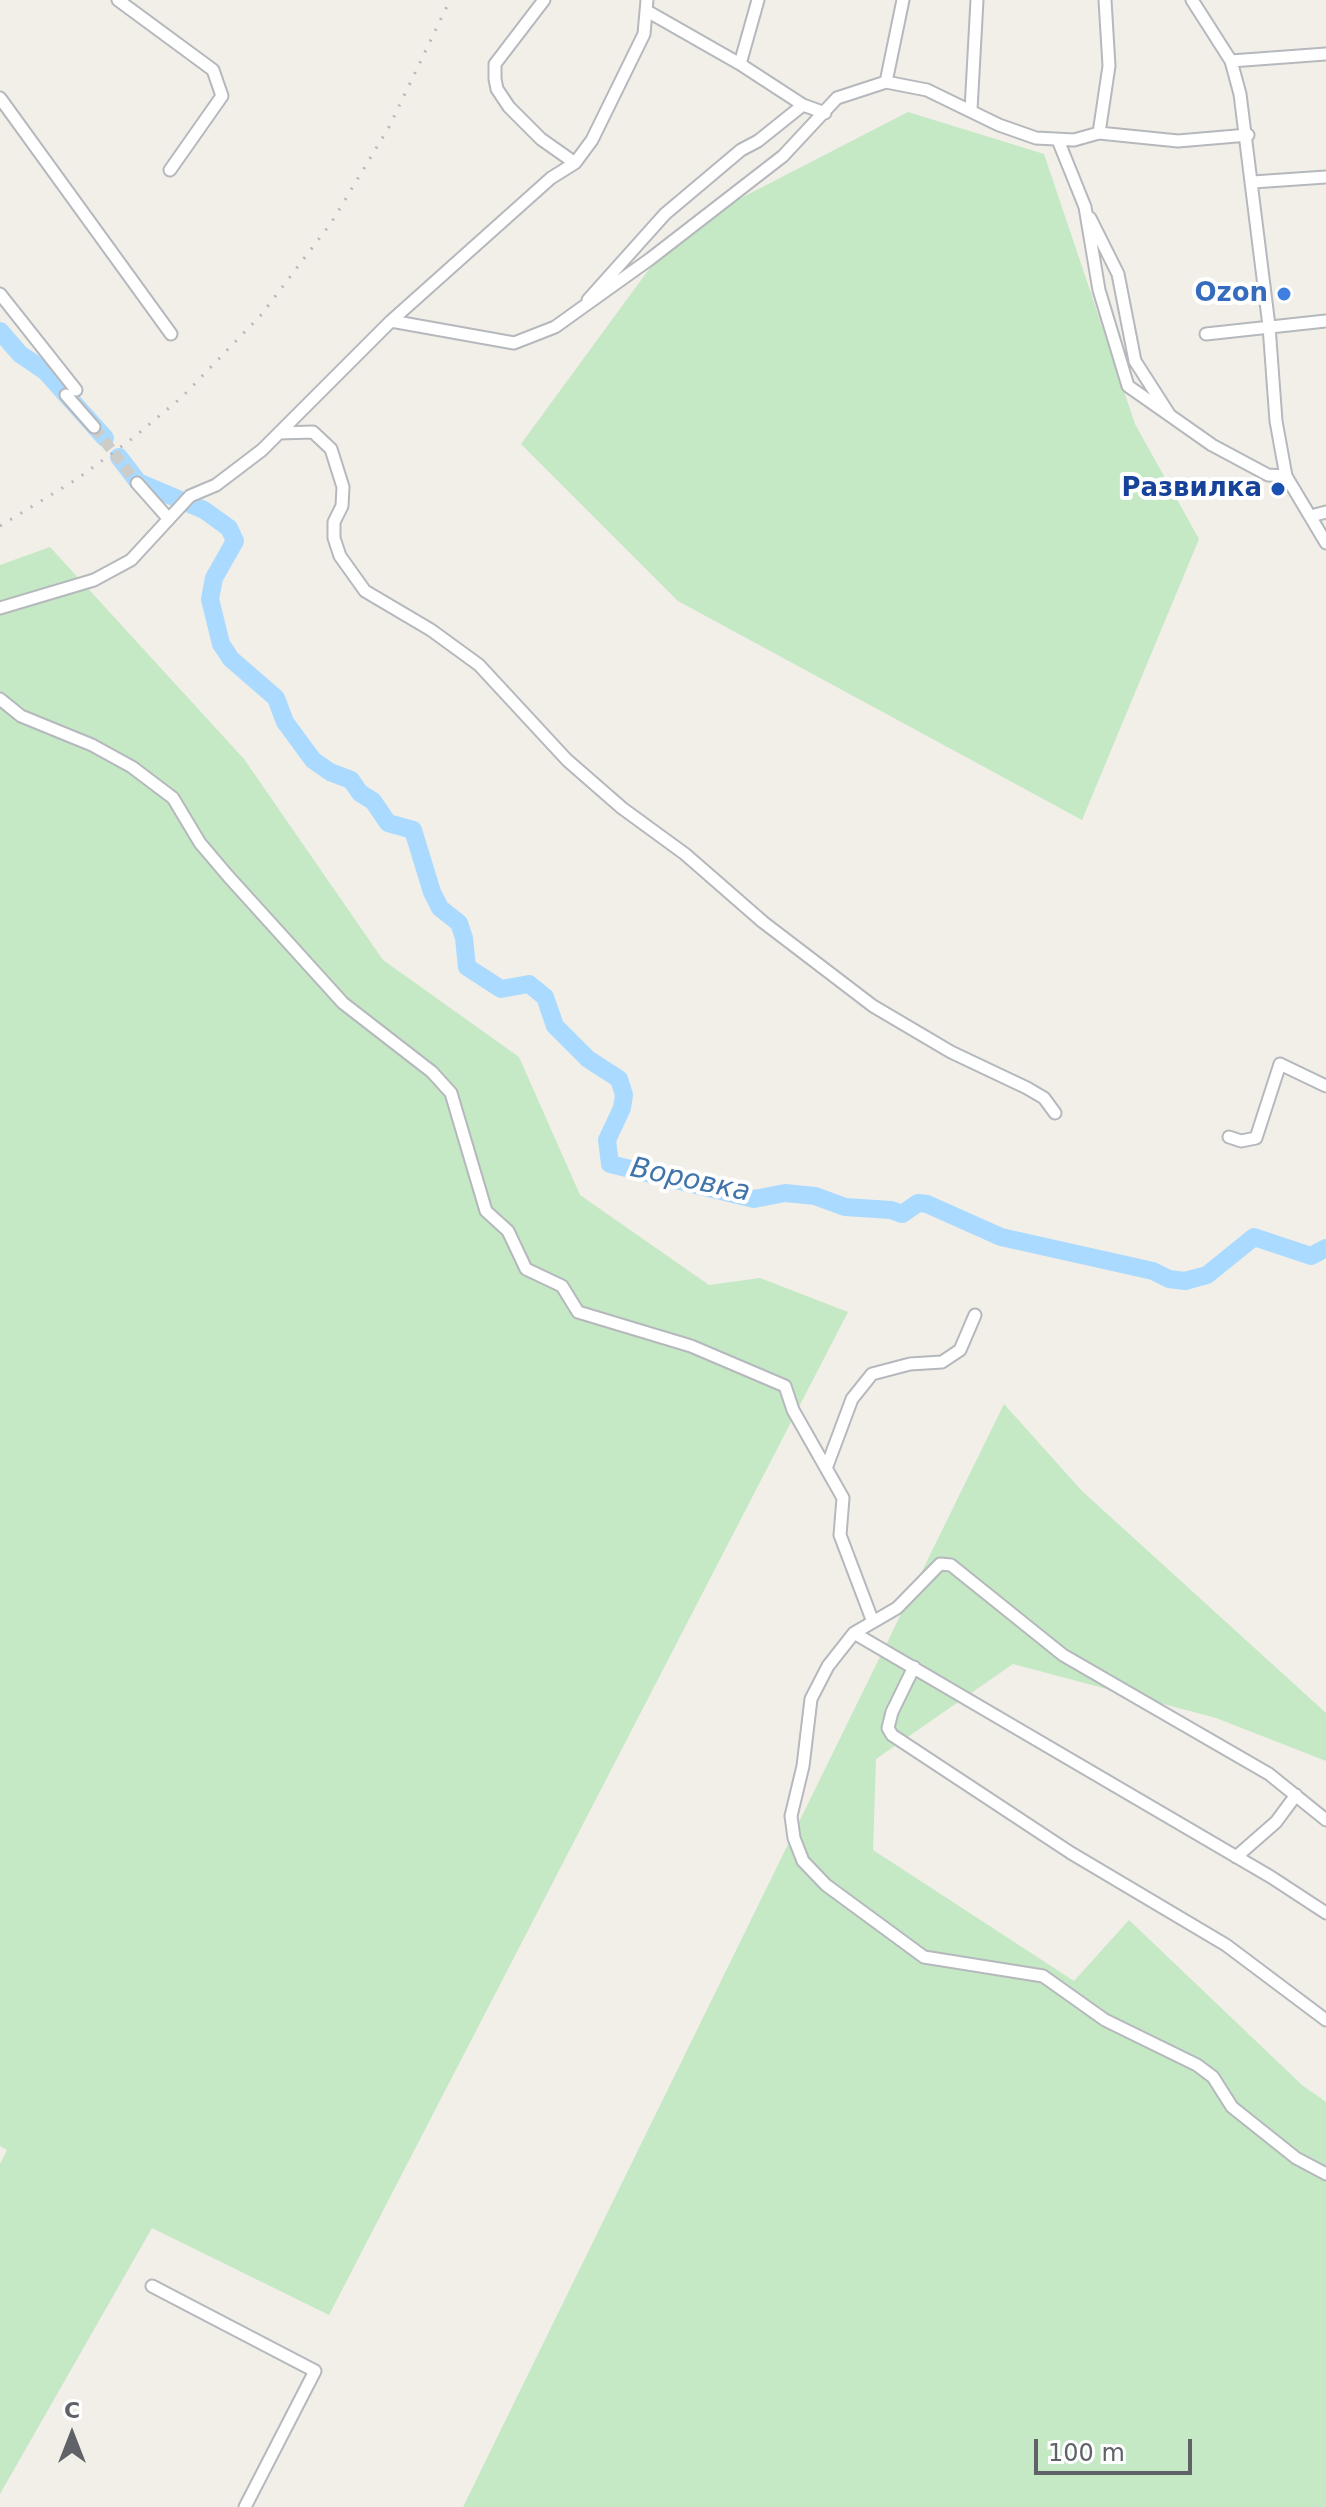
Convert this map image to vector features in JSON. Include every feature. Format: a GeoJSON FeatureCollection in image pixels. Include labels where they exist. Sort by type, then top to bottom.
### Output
{"type":"FeatureCollection","features":[{"type":"Feature","properties":{"kind":"street"},"geometry":{"type":"LineString","coordinates":[[118,0],[213,70],[222,96],[170,170]]}},
{"type":"Feature","properties":{"kind":"street"},"geometry":{"type":"LineString","coordinates":[[544,0],[495,64],[495,79],[497,89],[509,107],[541,139],[575,163]]}},
{"type":"Feature","properties":{"kind":"street"},"geometry":{"type":"LineString","coordinates":[[740,64],[758,0]]}},
{"type":"Feature","properties":{"kind":"street"},"geometry":{"type":"LineString","coordinates":[[886,82],[903,0]]}},
{"type":"Feature","properties":{"kind":"street"},"geometry":{"type":"LineString","coordinates":[[971,110],[977,0]]}},
{"type":"Feature","properties":{"kind":"street"},"geometry":{"type":"LineString","coordinates":[[1099,133],[1109,66],[1105,0]]}},
{"type":"Feature","properties":{"kind":"street"},"geometry":{"type":"LineString","coordinates":[[1192,0],[1231,61],[1248,135],[1275,409],[1286,476],[1326,543]]}},
{"type":"Feature","properties":{"kind":"street"},"geometry":{"type":"LineString","coordinates":[[0,608],[116,570],[147,545],[190,496],[216,485],[279,433],[391,321],[551,178],[575,163],[592,140],[644,34],[647,6],[803,105],[825,113]]}},
{"type":"Feature","properties":{"kind":"street"},"geometry":{"type":"LineString","coordinates":[[1231,61],[1326,54]]}},
{"type":"Feature","properties":{"kind":"street"},"geometry":{"type":"LineString","coordinates":[[391,321],[514,343],[555,327],[763,173],[837,98],[886,82],[927,90],[1020,134],[1058,140],[1099,133],[1152,141],[1248,135]]}},
{"type":"Feature","properties":{"kind":"street"},"geometry":{"type":"LineString","coordinates":[[0,98],[171,334]]}},
{"type":"Feature","properties":{"kind":"street"},"geometry":{"type":"LineString","coordinates":[[584,307],[597,285],[665,214],[741,150],[758,141],[803,105]]}},
{"type":"Feature","properties":{"kind":"street"},"geometry":{"type":"LineString","coordinates":[[1058,140],[1085,207],[1118,274],[1125,296],[1130,347]]}},
{"type":"Feature","properties":{"kind":"street"},"geometry":{"type":"LineString","coordinates":[[1253,182],[1326,177]]}},
{"type":"Feature","properties":{"kind":"street"},"geometry":{"type":"LineString","coordinates":[[1085,207],[1107,315],[1128,386],[1155,409],[1212,445],[1268,475],[1286,476]]}},
{"type":"Feature","properties":{"kind":"street"},"geometry":{"type":"LineString","coordinates":[[0,294],[94,427]]}},
{"type":"Feature","properties":{"kind":"street"},"geometry":{"type":"LineString","coordinates":[[1107,315],[1130,347],[1146,381],[1170,416]]}},
{"type":"Feature","properties":{"kind":"street"},"geometry":{"type":"LineString","coordinates":[[1206,334],[1326,321]]}},
{"type":"Feature","properties":{"kind":"street"},"geometry":{"type":"LineString","coordinates":[[279,433],[313,432],[331,449],[343,487],[342,506],[334,522],[334,538],[340,556],[365,591],[431,630],[471,659],[567,760],[622,808],[685,854],[763,922],[873,1006],[951,1052],[1027,1088],[1044,1098],[1055,1113]]}},
{"type":"Feature","properties":{"kind":"street"},"geometry":{"type":"LineString","coordinates":[[137,483],[168,518]]}},
{"type":"Feature","properties":{"kind":"street"},"geometry":{"type":"LineString","coordinates":[[1311,516],[1326,512]]}},
{"type":"Feature","properties":{"kind":"street"},"geometry":{"type":"LineString","coordinates":[[0,699],[21,716],[92,745],[132,767],[173,798],[200,843],[343,1003],[432,1072],[451,1093],[486,1211],[508,1231],[526,1269],[562,1286],[578,1312],[691,1346],[785,1386],[793,1410],[843,1498],[840,1535],[873,1622]]}},
{"type":"Feature","properties":{"kind":"street"},"geometry":{"type":"LineString","coordinates":[[1229,1137],[1241,1141],[1256,1138],[1280,1064],[1326,1086]]}},
{"type":"Feature","properties":{"kind":"street"},"geometry":{"type":"LineString","coordinates":[[827,1466],[852,1399],[872,1374],[910,1364],[942,1362],[960,1350],[975,1315]]}},
{"type":"Feature","properties":{"kind":"street"},"geometry":{"type":"LineString","coordinates":[[1326,1820],[1269,1774],[1063,1655],[951,1565],[940,1564],[897,1608],[854,1633],[828,1666],[811,1699],[803,1766],[791,1816],[794,1838],[803,1861],[826,1885],[924,1957],[1043,1976],[1105,2020],[1197,2065],[1213,2077],[1232,2107],[1296,2158],[1326,2174]]}},
{"type":"Feature","properties":{"kind":"street"},"geometry":{"type":"LineString","coordinates":[[854,1633],[1326,1913]]}},
{"type":"Feature","properties":{"kind":"street"},"geometry":{"type":"LineString","coordinates":[[914,1667],[892,1712],[888,1728],[892,1735],[1071,1853],[1226,1945],[1326,2020]]}},
{"type":"Feature","properties":{"kind":"street"},"geometry":{"type":"LineString","coordinates":[[1236,1857],[1276,1822],[1296,1795]]}},
{"type":"Feature","properties":{"kind":"street"},"geometry":{"type":"LineString","coordinates":[[152,2286],[315,2371],[245,2507]]}},
{"type":"Feature","properties":{"kind":"green space"},"geometry":{"type":"Polygon","coordinates":[[[908,112],[1044,154],[1135,424],[1199,539],[1082,820],[678,601],[521,444],[677,231],[908,112]]]}},
{"type":"Feature","properties":{"kind":"green space"},"geometry":{"type":"Polygon","coordinates":[[[50,547],[244,759],[383,960],[519,1057],[580,1195],[709,1285],[760,1278],[848,1312],[329,2315],[152,2228],[0,2494],[0,2164],[7,2150],[0,2146],[0,565],[50,547]]]}},
{"type":"Feature","properties":{"kind":"green space"},"geometry":{"type":"Polygon","coordinates":[[[1004,1404],[1082,1491],[1326,1713],[1326,1761],[1216,1718],[1013,1664],[876,1759],[873,1850],[1074,1981],[1129,1920],[1302,2085],[1326,2102],[1326,2507],[463,2507],[1004,1404]]]}},
{"type":"Feature","properties":{"kind":"waterway","name":"Воровка"},"geometry":{"type":"LineString","coordinates":[[0,331],[20,354],[45,371],[105,438]]}},
{"type":"Feature","properties":{"kind":"waterway","name":"Воровка"},"geometry":{"type":"LineString","coordinates":[[119,457],[138,482],[204,510],[229,528],[235,541],[214,578],[210,599],[221,644],[231,659],[276,698],[285,722],[313,760],[330,772],[351,780],[360,793],[373,801],[388,823],[413,830],[432,892],[440,908],[459,923],[467,967],[501,989],[529,984],[545,997],[555,1026],[588,1059],[619,1079],[624,1095],[622,1108],[607,1140],[610,1164],[754,1199],[785,1193],[815,1196],[845,1207],[891,1210],[902,1214],[918,1203],[927,1204],[1001,1237],[1185,1281],[1207,1275],[1254,1237],[1311,1256],[1326,1248]]}},
{"type":"Feature","properties":{"kind":"tunnel"},"geometry":{"type":"LineString","coordinates":[[94,427],[137,483]]}},
{"type":"Feature","properties":{"kind":"railway"},"geometry":{"type":"LineString","coordinates":[[0,526],[77,479],[133,438],[182,397],[261,315],[331,223],[389,127],[450,0]]}},
{"type":"Feature","properties":{"kind":"place","name":"Ozon"},"geometry":{"type":"Point","coordinates":[1284,294]}},
{"type":"Feature","properties":{"kind":"place","name":"Развилка"},"geometry":{"type":"Point","coordinates":[1278,489]}}]}
